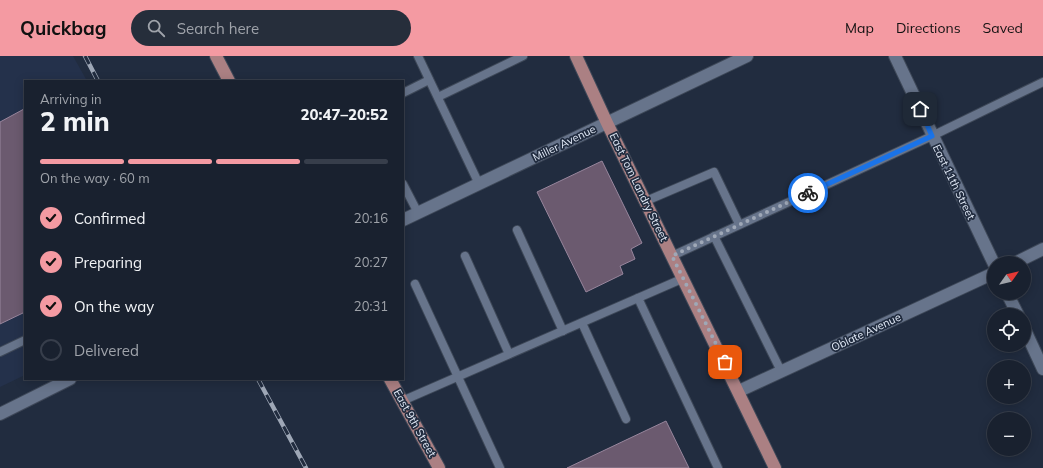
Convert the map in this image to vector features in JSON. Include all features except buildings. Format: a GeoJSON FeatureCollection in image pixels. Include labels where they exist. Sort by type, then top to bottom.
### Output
{"type":"FeatureCollection","features":[{"type":"Feature","properties":{"kind":"main road"},"geometry":{"type":"LineString","coordinates":[[216,56],[228,80]]}},
{"type":"Feature","properties":{"kind":"main road","name":"East Tom Landry Street"},"geometry":{"type":"LineString","coordinates":[[576,56],[775,468]]}},
{"type":"Feature","properties":{"kind":"main road","name":"East 9th Street"},"geometry":{"type":"LineString","coordinates":[[391,380],[439,468]]}},
{"type":"Feature","properties":{"kind":"street","name":"Miller Avenue"},"geometry":{"type":"LineString","coordinates":[[404,220],[747,56]]}},
{"type":"Feature","properties":{"kind":"street","name":"East 11th Street"},"geometry":{"type":"LineString","coordinates":[[895,56],[990,256]]}},
{"type":"Feature","properties":{"kind":"street"},"geometry":{"type":"LineString","coordinates":[[1029,256],[1043,249]]}},
{"type":"Feature","properties":{"kind":"street","name":"Oblate Avenue"},"geometry":{"type":"LineString","coordinates":[[738,391],[987,276]]}},
{"type":"Feature","properties":{"kind":"street"},"geometry":{"type":"LineString","coordinates":[[1031,343],[1043,369]]}},
{"type":"Feature","properties":{"kind":"street"},"geometry":{"type":"LineString","coordinates":[[0,414],[68,380]]}},
{"type":"Feature","properties":{"kind":"lane"},"geometry":{"type":"LineString","coordinates":[[418,56],[479,184]]}},
{"type":"Feature","properties":{"kind":"lane"},"geometry":{"type":"LineString","coordinates":[[438,97],[522,56]]}},
{"type":"Feature","properties":{"kind":"lane"},"geometry":{"type":"LineString","coordinates":[[404,92],[429,80]]}},
{"type":"Feature","properties":{"kind":"lane"},"geometry":{"type":"LineString","coordinates":[[672,256],[932,136],[1043,82]]}},
{"type":"Feature","properties":{"kind":"lane"},"geometry":{"type":"LineString","coordinates":[[646,201],[714,172],[739,224]]}},
{"type":"Feature","properties":{"kind":"lane"},"geometry":{"type":"LineString","coordinates":[[404,186],[418,213]]}},
{"type":"Feature","properties":{"kind":"lane"},"geometry":{"type":"LineString","coordinates":[[517,230],[563,331]]}},
{"type":"Feature","properties":{"kind":"lane"},"geometry":{"type":"LineString","coordinates":[[714,236],[781,371]]}},
{"type":"Feature","properties":{"kind":"lane"},"geometry":{"type":"LineString","coordinates":[[464,256],[509,354]]}},
{"type":"Feature","properties":{"kind":"lane"},"geometry":{"type":"LineString","coordinates":[[402,401],[684,278]]}},
{"type":"Feature","properties":{"kind":"lane"},"geometry":{"type":"LineString","coordinates":[[415,284],[500,468]]}},
{"type":"Feature","properties":{"kind":"lane"},"geometry":{"type":"LineString","coordinates":[[638,298],[718,468]]}},
{"type":"Feature","properties":{"kind":"lane"},"geometry":{"type":"LineString","coordinates":[[582,323],[626,419]]}},
{"type":"Feature","properties":{"kind":"lane"},"geometry":{"type":"LineString","coordinates":[[0,352],[24,340]]}},
{"type":"Feature","properties":{"kind":"shaded area"},"geometry":{"type":"Polygon","coordinates":[[[0,56],[73,56],[86,80],[24,80],[24,375],[0,387],[0,56]]]}},
{"type":"Feature","properties":{"kind":"railway"},"geometry":{"type":"LineString","coordinates":[[85,56],[97,80]]}},
{"type":"Feature","properties":{"kind":"railway"},"geometry":{"type":"LineString","coordinates":[[259,380],[306,468]]}},
{"type":"Feature","properties":{"kind":"way so far"},"geometry":{"type":"LineString","coordinates":[[725,362],[672,256],[808,193]]}},
{"type":"Feature","properties":{"kind":"route"},"geometry":{"type":"LineString","coordinates":[[808,193],[932,136],[920,109]]}}]}
